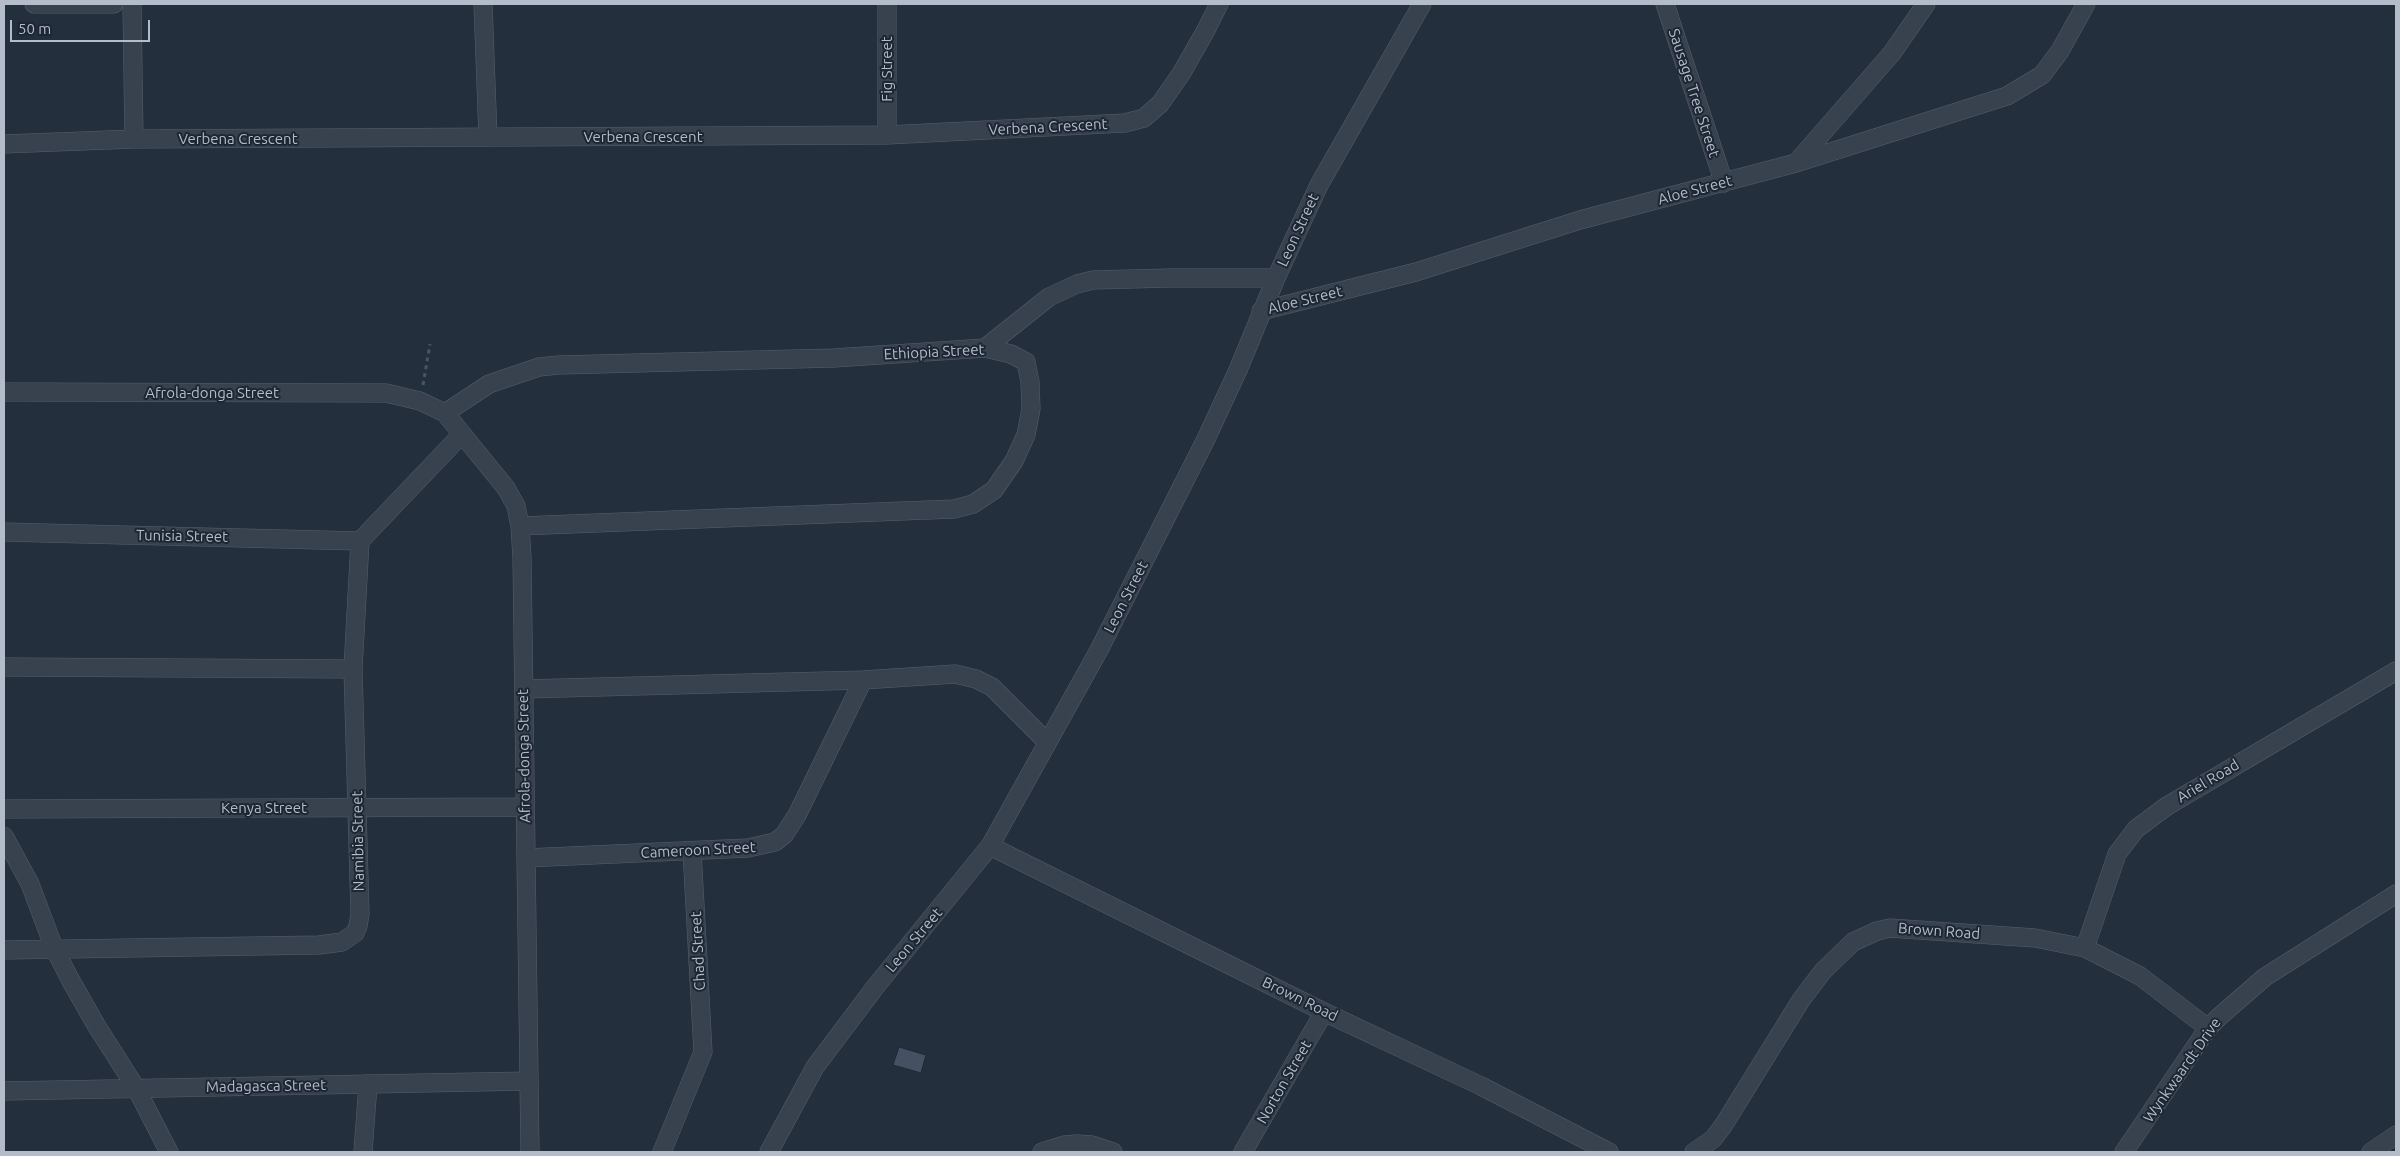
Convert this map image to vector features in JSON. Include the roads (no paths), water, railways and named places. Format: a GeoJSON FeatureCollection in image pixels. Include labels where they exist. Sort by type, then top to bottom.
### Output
{"type":"FeatureCollection","features":[{"type":"Feature","properties":{"kind":"street"},"geometry":{"type":"LineString","coordinates":[[34,4],[114,4]]}},
{"type":"Feature","properties":{"kind":"street"},"geometry":{"type":"LineString","coordinates":[[132,4],[134,139]]}},
{"type":"Feature","properties":{"kind":"street"},"geometry":{"type":"LineString","coordinates":[[484,4],[488,137]]}},
{"type":"Feature","properties":{"kind":"street","name":"Fig Street"},"geometry":{"type":"LineString","coordinates":[[887,4],[887,135]]}},
{"type":"Feature","properties":{"kind":"street","name":"Verbena Crescent"},"geometry":{"type":"LineString","coordinates":[[4,144],[134,139],[887,135],[1108,125],[1144,118],[1154,111],[1180,74],[1219,4]]}},
{"type":"Feature","properties":{"kind":"street","name":"Leon Street"},"geometry":{"type":"LineString","coordinates":[[769,1152],[816,1067],[876,986],[990,846],[1099,650],[1202,448],[1238,370],[1261,311],[1319,185],[1422,4]]}},
{"type":"Feature","properties":{"kind":"street","name":"Sausage Tree Street"},"geometry":{"type":"LineString","coordinates":[[1665,4],[1724,183]]}},
{"type":"Feature","properties":{"kind":"street"},"geometry":{"type":"LineString","coordinates":[[1796,163],[1892,53],[1926,4]]}},
{"type":"Feature","properties":{"kind":"street","name":"Aloe Street"},"geometry":{"type":"LineString","coordinates":[[1261,311],[1416,272],[1580,220],[1796,163],[2007,96],[2042,74],[2060,51],[2086,4]]}},
{"type":"Feature","properties":{"kind":"street"},"geometry":{"type":"LineString","coordinates":[[985,348],[1049,297],[1077,284],[1093,280],[1276,278]]}},
{"type":"Feature","properties":{"kind":"street","name":"Ethiopia Street"},"geometry":{"type":"LineString","coordinates":[[445,413],[489,384],[545,366],[834,358],[985,348],[1011,354],[1026,362],[1030,382],[1030,409],[1026,435],[1014,461],[994,490],[973,504],[954,509],[520,526]]}},
{"type":"Feature","properties":{"kind":"street","name":"Afrola-donga Street"},"geometry":{"type":"LineString","coordinates":[[4,392],[386,393],[420,401],[445,413],[506,488],[516,506],[520,526],[530,1152]]}},
{"type":"Feature","properties":{"kind":"street"},"geometry":{"type":"LineString","coordinates":[[360,541],[462,434]]}},
{"type":"Feature","properties":{"kind":"street","name":"Tunisia Street"},"geometry":{"type":"LineString","coordinates":[[4,532],[360,541]]}},
{"type":"Feature","properties":{"kind":"street","name":"Namibia Street"},"geometry":{"type":"LineString","coordinates":[[4,950],[319,945],[349,939],[358,926],[360,914],[353,669],[360,541]]}},
{"type":"Feature","properties":{"kind":"street"},"geometry":{"type":"LineString","coordinates":[[4,667],[353,669]]}},
{"type":"Feature","properties":{"kind":"street","name":"Ariel Road"},"geometry":{"type":"LineString","coordinates":[[2085,948],[2117,854],[2136,829],[2151,816],[2396,671]]}},
{"type":"Feature","properties":{"kind":"street"},"geometry":{"type":"LineString","coordinates":[[524,689],[863,680],[956,674],[976,679],[992,687],[1047,742]]}},
{"type":"Feature","properties":{"kind":"street","name":"Cameroon Street"},"geometry":{"type":"LineString","coordinates":[[526,858],[692,851],[763,846],[775,842],[784,835],[797,815],[863,680]]}},
{"type":"Feature","properties":{"kind":"street","name":"Kenya Street"},"geometry":{"type":"LineString","coordinates":[[4,809],[524,807]]}},
{"type":"Feature","properties":{"kind":"street"},"geometry":{"type":"LineString","coordinates":[[4,836],[30,884],[54,948],[96,1025],[136,1088],[169,1152]]}},
{"type":"Feature","properties":{"kind":"street","name":"Brown Road"},"geometry":{"type":"LineString","coordinates":[[990,846],[1324,1012],[1481,1086],[1610,1152]]}},
{"type":"Feature","properties":{"kind":"street","name":"Chad Street"},"geometry":{"type":"LineString","coordinates":[[662,1152],[704,1052],[692,851]]}},
{"type":"Feature","properties":{"kind":"street","name":"Wynkwaardt Drive"},"geometry":{"type":"LineString","coordinates":[[2124,1152],[2208,1028],[2265,977],[2396,894]]}},
{"type":"Feature","properties":{"kind":"street","name":"Brown Road"},"geometry":{"type":"LineString","coordinates":[[1694,1152],[1713,1139],[1723,1126],[1801,1000],[1823,971],[1853,942],[1863,936],[1890,928],[2035,938],[2085,948],[2140,976],[2208,1028]]}},
{"type":"Feature","properties":{"kind":"street","name":"Norton Street"},"geometry":{"type":"LineString","coordinates":[[1243,1152],[1324,1012]]}},
{"type":"Feature","properties":{"kind":"street","name":"Madagasca Street"},"geometry":{"type":"LineString","coordinates":[[4,1091],[529,1081]]}},
{"type":"Feature","properties":{"kind":"street"},"geometry":{"type":"LineString","coordinates":[[362,1152],[368,1084]]}},
{"type":"Feature","properties":{"kind":"street"},"geometry":{"type":"LineString","coordinates":[[2371,1152],[2396,1135]]}},
{"type":"Feature","properties":{"kind":"street"},"geometry":{"type":"LineString","coordinates":[[1042,1152],[1064,1145],[1077,1144],[1092,1145],[1112,1152]]}}]}
